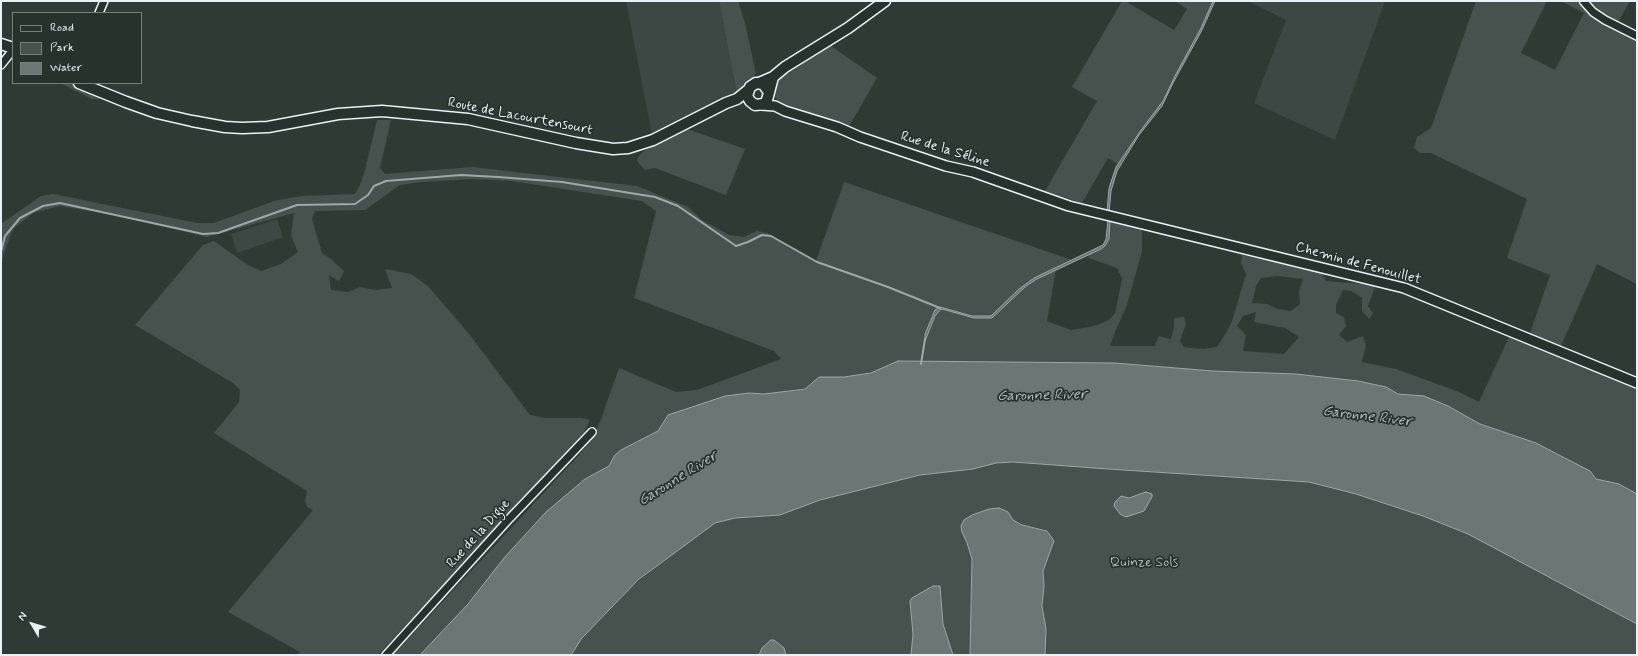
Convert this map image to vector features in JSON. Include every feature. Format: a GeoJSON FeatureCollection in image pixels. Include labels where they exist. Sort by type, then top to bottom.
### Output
{"type":"FeatureCollection","features":[{"type":"Feature","properties":{"kind":"main road","name":"Route de Lacourtensourt"},"geometry":{"type":"LineString","coordinates":[[81,84],[157,113],[225,127],[268,128],[338,114],[382,111],[468,119],[576,143],[613,149],[628,148],[653,140],[726,103],[737,99],[752,85],[773,77],[785,67],[848,28],[886,1]]}},
{"type":"Feature","properties":{"kind":"main road"},"geometry":{"type":"LineString","coordinates":[[1,44],[12,49]]}},
{"type":"Feature","properties":{"kind":"main road"},"geometry":{"type":"LineString","coordinates":[[737,99],[756,104],[766,102],[773,77]]}},
{"type":"Feature","properties":{"kind":"main road"},"geometry":{"type":"LineString","coordinates":[[759,83],[765,86],[769,93]]}},
{"type":"Feature","properties":{"kind":"main road"},"geometry":{"type":"LineString","coordinates":[[748,90],[748,99],[756,104]]}},
{"type":"Feature","properties":{"kind":"street"},"geometry":{"type":"LineString","coordinates":[[100,12],[104,1]]}},
{"type":"Feature","properties":{"kind":"street"},"geometry":{"type":"LineString","coordinates":[[1584,2],[1593,12],[1605,20],[1637,36]]}},
{"type":"Feature","properties":{"kind":"street"},"geometry":{"type":"LineString","coordinates":[[1,66],[12,50]]}},
{"type":"Feature","properties":{"kind":"street"},"geometry":{"type":"LineString","coordinates":[[769,93],[776,106]]}},
{"type":"Feature","properties":{"kind":"street","name":"Rue de la Séline"},"geometry":{"type":"LineString","coordinates":[[756,104],[776,106],[785,111],[837,127],[860,137],[946,166],[965,169],[1069,206],[1108,216]]}},
{"type":"Feature","properties":{"kind":"street","name":"Chemin de Fenouillet"},"geometry":{"type":"LineString","coordinates":[[1108,216],[1404,288],[1637,383]]}},
{"type":"Feature","properties":{"kind":"street","name":"Rue de la Digue"},"geometry":{"type":"LineString","coordinates":[[386,655],[510,518],[592,432]]}},
{"type":"Feature","properties":{"kind":"shaded area"},"geometry":{"type":"Polygon","coordinates":[[[626,1],[719,1],[737,94],[652,135],[626,1]]]}},
{"type":"Feature","properties":{"kind":"shaded area"},"geometry":{"type":"Polygon","coordinates":[[[1248,1],[1385,1],[1335,140],[1254,103],[1286,20],[1248,1]]]}},
{"type":"Feature","properties":{"kind":"shaded area"},"geometry":{"type":"Polygon","coordinates":[[[277,219],[283,237],[237,253],[231,234],[277,219]]]}},
{"type":"Feature","properties":{"kind":"green space"},"geometry":{"type":"Polygon","coordinates":[[[719,1],[738,1],[745,23],[756,74],[737,94],[719,1]]]}},
{"type":"Feature","properties":{"kind":"green space"},"geometry":{"type":"Polygon","coordinates":[[[1122,1],[1125,1],[1174,30],[1187,9],[1175,1],[1213,1],[1195,40],[1158,109],[1140,130],[1118,164],[1108,158],[1082,203],[1045,191],[1097,101],[1072,87],[1122,1]]]}},
{"type":"Feature","properties":{"kind":"green space"},"geometry":{"type":"Polygon","coordinates":[[[1476,1],[1547,1],[1521,53],[1555,70],[1584,13],[1561,1],[1630,1],[1617,24],[1637,35],[1637,284],[1597,264],[1560,348],[1529,336],[1550,275],[1507,258],[1527,199],[1431,153],[1420,153],[1414,148],[1417,137],[1431,128],[1476,1]]]}},
{"type":"Feature","properties":{"kind":"green space"},"geometry":{"type":"Polygon","coordinates":[[[831,46],[877,78],[848,128],[787,107],[778,101],[774,95],[775,87],[781,78],[831,46]]]}},
{"type":"Feature","properties":{"kind":"green space"},"geometry":{"type":"Polygon","coordinates":[[[62,84],[71,84],[104,99],[92,99],[62,84]]]}},
{"type":"Feature","properties":{"kind":"green space"},"geometry":{"type":"Polygon","coordinates":[[[377,120],[391,120],[380,168],[385,174],[472,167],[637,186],[688,207],[702,220],[729,235],[744,237],[757,231],[767,233],[816,261],[844,182],[1072,260],[1028,282],[991,316],[972,316],[940,308],[935,310],[925,334],[925,341],[935,316],[940,310],[942,309],[974,318],[992,318],[1025,287],[1056,269],[1047,321],[1071,330],[1095,326],[1109,320],[1115,313],[1122,279],[1117,268],[1089,258],[1087,255],[1101,249],[1107,244],[1109,239],[1110,220],[1142,230],[1142,251],[1127,305],[1110,346],[1155,346],[1159,336],[1171,339],[1174,328],[1174,318],[1184,317],[1186,324],[1180,341],[1184,347],[1203,349],[1217,347],[1232,321],[1246,274],[1241,263],[1242,255],[1322,273],[1326,281],[1363,284],[1375,287],[1368,306],[1373,313],[1369,319],[1362,311],[1362,298],[1351,291],[1343,290],[1336,305],[1336,313],[1344,317],[1346,326],[1339,335],[1347,342],[1363,336],[1366,345],[1362,362],[1396,369],[1459,392],[1479,402],[1509,337],[1637,389],[1637,494],[1619,484],[1596,479],[1590,471],[1536,443],[1480,424],[1448,406],[1424,396],[1398,394],[1386,387],[1358,381],[1296,374],[1213,371],[1115,363],[898,361],[871,373],[844,377],[819,377],[805,388],[764,394],[749,393],[725,396],[668,415],[658,431],[621,450],[609,466],[585,479],[546,512],[504,558],[468,604],[420,655],[393,655],[579,455],[591,440],[600,422],[619,368],[676,392],[697,390],[781,359],[774,351],[634,298],[656,211],[642,201],[511,181],[472,179],[422,182],[400,185],[365,210],[315,211],[312,219],[322,253],[344,271],[339,281],[329,275],[331,290],[348,292],[360,287],[376,290],[392,288],[385,269],[411,274],[428,286],[470,335],[530,415],[545,418],[582,418],[590,420],[583,434],[378,655],[297,655],[300,652],[228,612],[313,510],[307,507],[305,501],[307,491],[214,433],[239,402],[240,390],[233,383],[135,325],[203,245],[214,241],[248,265],[261,271],[281,264],[298,252],[291,236],[294,213],[207,237],[120,216],[60,206],[33,213],[13,229],[5,250],[1,267],[1,224],[41,196],[53,194],[197,223],[214,223],[274,201],[301,196],[355,194],[365,170],[377,120]],[[1278,276],[1261,278],[1256,286],[1252,303],[1267,304],[1278,309],[1291,311],[1300,304],[1299,291],[1303,279],[1278,276]],[[1256,312],[1243,316],[1237,326],[1246,335],[1243,351],[1284,354],[1299,337],[1285,328],[1254,322],[1256,312]]]}},
{"type":"Feature","properties":{"kind":"green space"},"geometry":{"type":"Polygon","coordinates":[[[687,129],[745,149],[726,195],[655,168],[645,170],[637,161],[638,157],[644,151],[687,129]]]}},
{"type":"Feature","properties":{"kind":"green space","name":"Quinze Sols"},"geometry":{"type":"Polygon","coordinates":[[[1013,462],[1309,482],[1356,494],[1423,516],[1468,534],[1637,624],[1637,655],[1045,655],[1046,629],[1042,606],[1044,586],[1043,571],[1054,541],[1047,530],[1022,525],[1013,520],[1008,512],[999,508],[989,509],[962,532],[972,559],[970,655],[953,655],[943,624],[940,586],[921,593],[912,598],[910,601],[913,634],[911,655],[571,655],[582,638],[627,590],[715,523],[735,518],[780,515],[820,500],[920,475],[973,469],[996,463],[1013,462]]]}},
{"type":"Feature","properties":{"kind":"water"},"geometry":{"type":"Polygon","coordinates":[[[1213,1],[1215,1],[1201,32],[1162,106],[1139,135],[1117,171],[1111,191],[1109,213],[1107,212],[1109,188],[1116,167],[1163,101],[1201,28],[1213,1]]]}},
{"type":"Feature","properties":{"kind":"water"},"geometry":{"type":"Polygon","coordinates":[[[1108,220],[1110,220],[1109,239],[1105,246],[1101,249],[1037,279],[1025,287],[992,318],[974,318],[942,309],[940,310],[935,316],[925,341],[925,334],[935,310],[940,307],[972,316],[991,316],[1019,289],[1034,278],[1103,245],[1106,239],[1108,220]]]}},
{"type":"Feature","properties":{"kind":"water","name":"Garonne River"},"geometry":{"type":"Polygon","coordinates":[[[898,361],[1115,363],[1213,371],[1296,374],[1358,381],[1386,387],[1398,394],[1424,396],[1448,406],[1480,424],[1536,443],[1590,471],[1596,479],[1619,484],[1637,494],[1637,624],[1468,534],[1423,516],[1356,494],[1309,482],[1013,462],[996,463],[973,469],[920,475],[820,500],[780,515],[735,518],[715,523],[638,580],[582,638],[571,655],[420,655],[468,604],[504,558],[546,512],[585,479],[609,466],[615,455],[621,450],[658,431],[668,415],[725,396],[749,393],[764,394],[805,389],[819,377],[844,377],[871,373],[898,361]]]}},
{"type":"Feature","properties":{"kind":"water"},"geometry":{"type":"Polygon","coordinates":[[[1146,492],[1152,494],[1152,497],[1144,511],[1126,517],[1120,514],[1114,506],[1115,502],[1121,496],[1129,498],[1146,492]]]}},
{"type":"Feature","properties":{"kind":"water"},"geometry":{"type":"Polygon","coordinates":[[[999,508],[1008,512],[1013,520],[1022,525],[1047,531],[1054,541],[1043,571],[1044,586],[1042,606],[1046,629],[1045,655],[970,655],[972,559],[961,526],[964,520],[972,515],[989,509],[999,508]]]}},
{"type":"Feature","properties":{"kind":"water"},"geometry":{"type":"Polygon","coordinates":[[[933,586],[940,586],[943,624],[953,655],[911,655],[913,634],[910,601],[912,598],[933,586]]]}},
{"type":"Feature","properties":{"kind":"water"},"geometry":{"type":"Polygon","coordinates":[[[771,640],[774,640],[784,648],[786,655],[759,655],[762,648],[771,640]]]}},
{"type":"Feature","properties":{"kind":"waterway"},"geometry":{"type":"LineString","coordinates":[[1,252],[5,236],[20,218],[43,206],[60,203],[203,234],[218,233],[297,205],[355,204],[368,195],[374,186],[386,181],[461,175],[498,177],[562,182],[655,197],[678,206],[736,246],[762,235],[771,236],[817,262],[888,287],[940,308]]}},
{"type":"Feature","properties":{"kind":"waterway"},"geometry":{"type":"LineString","coordinates":[[921,364],[925,339]]}}]}
